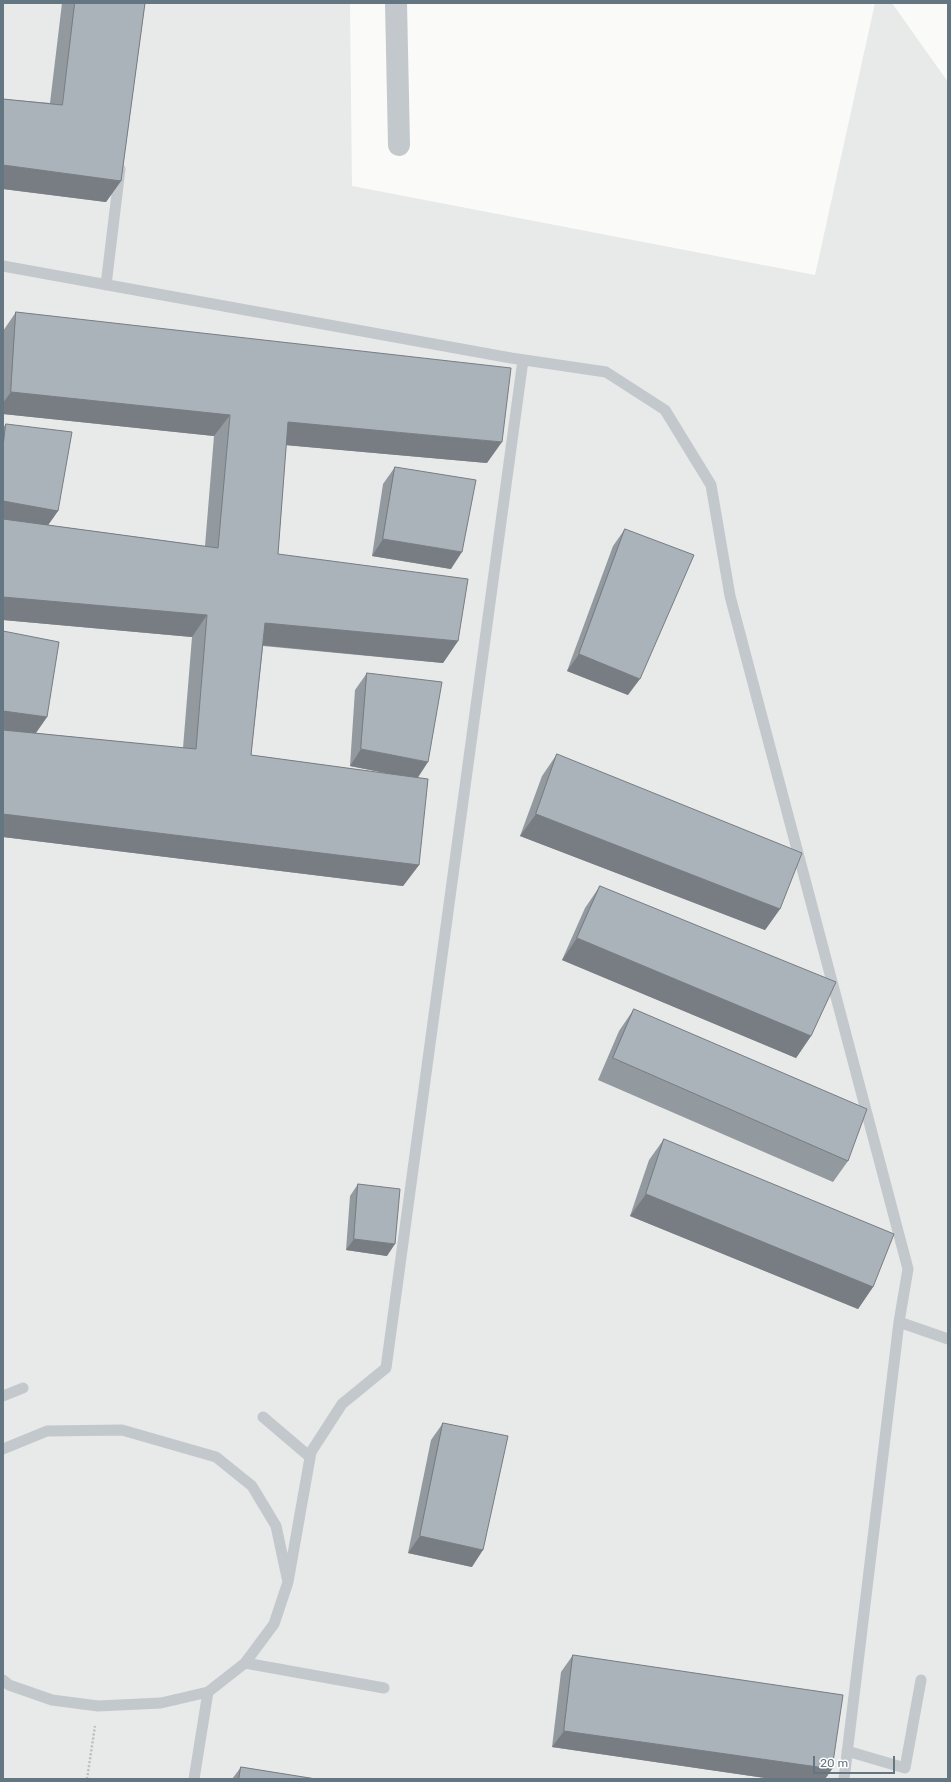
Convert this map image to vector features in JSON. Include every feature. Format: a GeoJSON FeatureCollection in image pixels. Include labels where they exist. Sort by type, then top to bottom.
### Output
{"type":"FeatureCollection","features":[{"type":"Feature","properties":{"kind":"street"},"geometry":{"type":"LineString","coordinates":[[396,3],[399,145]]}},
{"type":"Feature","properties":{"kind":"lane"},"geometry":{"type":"LineString","coordinates":[[106,285],[122,160]]}},
{"type":"Feature","properties":{"kind":"lane"},"geometry":{"type":"LineString","coordinates":[[3,266],[523,360],[606,372],[665,410],[711,485],[730,596],[908,1269],[899,1322],[844,1779]]}},
{"type":"Feature","properties":{"kind":"lane"},"geometry":{"type":"LineString","coordinates":[[3,1680],[9,1684],[52,1700],[98,1706],[161,1703],[208,1692],[245,1663],[274,1624],[288,1582],[311,1452],[342,1404],[386,1368],[523,360]]}},
{"type":"Feature","properties":{"kind":"lane"},"geometry":{"type":"LineString","coordinates":[[899,1322],[948,1339]]}},
{"type":"Feature","properties":{"kind":"lane"},"geometry":{"type":"LineString","coordinates":[[3,1396],[23,1388]]}},
{"type":"Feature","properties":{"kind":"lane"},"geometry":{"type":"LineString","coordinates":[[263,1417],[310,1457]]}},
{"type":"Feature","properties":{"kind":"lane"},"geometry":{"type":"LineString","coordinates":[[3,1450],[47,1431],[122,1430],[216,1457],[252,1486],[276,1526],[288,1582]]}},
{"type":"Feature","properties":{"kind":"lane"},"geometry":{"type":"LineString","coordinates":[[245,1663],[384,1688]]}},
{"type":"Feature","properties":{"kind":"lane"},"geometry":{"type":"LineString","coordinates":[[847,1751],[905,1768],[921,1680]]}},
{"type":"Feature","properties":{"kind":"lane"},"geometry":{"type":"LineString","coordinates":[[194,1779],[208,1692]]}},
{"type":"Feature","properties":{"kind":"path"},"geometry":{"type":"LineString","coordinates":[[87,1779],[98,1706]]}},
{"type":"Feature","properties":{"kind":"shaded area"},"geometry":{"type":"Polygon","coordinates":[[[3,3],[350,3],[352,186],[815,275],[875,3],[892,3],[948,82],[948,1779],[3,1779],[3,3]]]}},
{"type":"Feature","properties":{"kind":"building"},"geometry":{"type":"Polygon","coordinates":[[[75,3],[145,3],[121,181],[3,165],[3,99],[62,105],[75,3]]]}},
{"type":"Feature","properties":{"kind":"building"},"geometry":{"type":"Polygon","coordinates":[[[16,312],[511,368],[502,442],[288,422],[278,554],[468,579],[458,641],[265,623],[251,755],[428,779],[419,865],[3,814],[3,730],[196,749],[207,615],[3,597],[3,519],[218,548],[230,415],[11,392],[16,312]]]}},
{"type":"Feature","properties":{"kind":"building"},"geometry":{"type":"Polygon","coordinates":[[[6,424],[72,432],[58,511],[3,501],[3,447],[6,424]]]}},
{"type":"Feature","properties":{"kind":"building"},"geometry":{"type":"Polygon","coordinates":[[[395,467],[476,480],[462,552],[383,539],[395,467]]]}},
{"type":"Feature","properties":{"kind":"building"},"geometry":{"type":"Polygon","coordinates":[[[625,529],[694,555],[640,679],[579,654],[625,529]]]}},
{"type":"Feature","properties":{"kind":"building"},"geometry":{"type":"Polygon","coordinates":[[[3,631],[59,642],[47,717],[3,711],[3,631]]]}},
{"type":"Feature","properties":{"kind":"building"},"geometry":{"type":"Polygon","coordinates":[[[367,673],[442,682],[428,762],[361,749],[367,673]]]}},
{"type":"Feature","properties":{"kind":"building"},"geometry":{"type":"Polygon","coordinates":[[[557,754],[802,853],[780,909],[536,814],[557,754]]]}},
{"type":"Feature","properties":{"kind":"building"},"geometry":{"type":"Polygon","coordinates":[[[600,886],[836,982],[811,1036],[577,938],[600,886]]]}},
{"type":"Feature","properties":{"kind":"building"},"geometry":{"type":"Polygon","coordinates":[[[634,1009],[867,1109],[848,1161],[613,1058],[634,1009]]]}},
{"type":"Feature","properties":{"kind":"building"},"geometry":{"type":"Polygon","coordinates":[[[664,1139],[894,1234],[873,1287],[646,1194],[664,1139]]]}},
{"type":"Feature","properties":{"kind":"building"},"geometry":{"type":"Polygon","coordinates":[[[358,1184],[400,1189],[395,1244],[354,1239],[358,1184]]]}},
{"type":"Feature","properties":{"kind":"building"},"geometry":{"type":"Polygon","coordinates":[[[443,1423],[508,1436],[483,1550],[420,1536],[443,1423]]]}},
{"type":"Feature","properties":{"kind":"building"},"geometry":{"type":"Polygon","coordinates":[[[573,1655],[843,1695],[832,1769],[564,1731],[573,1655]]]}},
{"type":"Feature","properties":{"kind":"building"},"geometry":{"type":"Polygon","coordinates":[[[241,1767],[316,1779],[239,1779],[241,1767]]]}}]}
